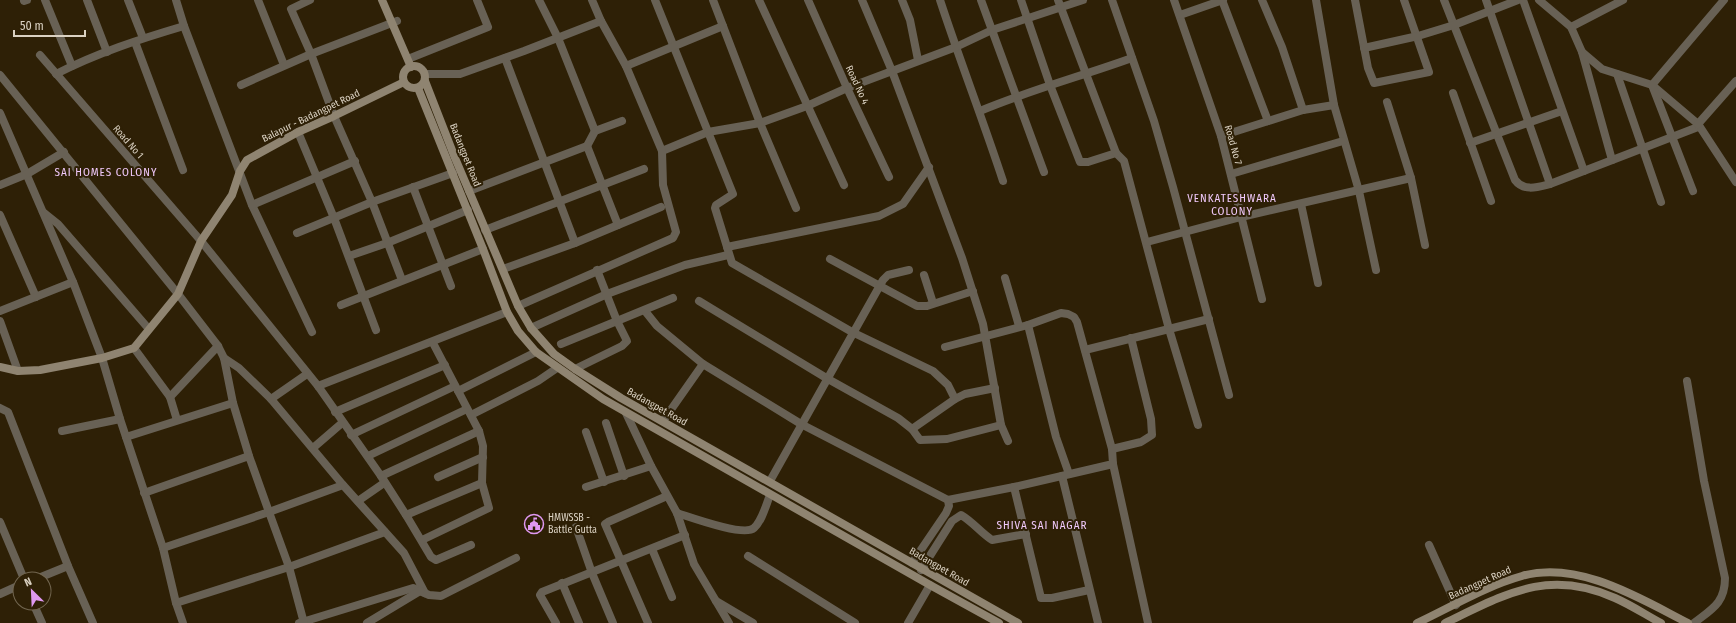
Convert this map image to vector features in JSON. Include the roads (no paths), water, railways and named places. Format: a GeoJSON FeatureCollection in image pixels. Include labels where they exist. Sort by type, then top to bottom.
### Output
{"type":"FeatureCollection","features":[{"type":"Feature","properties":{"kind":"main road"},"geometry":{"type":"LineString","coordinates":[[382,0],[395,22]]}},
{"type":"Feature","properties":{"kind":"main road"},"geometry":{"type":"LineString","coordinates":[[388,0],[395,22],[414,67]]}},
{"type":"Feature","properties":{"kind":"main road"},"geometry":{"type":"LineString","coordinates":[[414,67],[422,69],[425,78],[418,88],[411,88],[404,82],[405,71],[414,67]]}},
{"type":"Feature","properties":{"kind":"main road","name":"Badangpet Road"},"geometry":{"type":"LineString","coordinates":[[425,78],[469,191],[518,306],[531,328],[554,354],[621,398],[922,570],[1018,623]]}},
{"type":"Feature","properties":{"kind":"main road","name":"Balapur - Badangpet Road"},"geometry":{"type":"LineString","coordinates":[[134,348],[148,328],[178,294],[201,241],[232,195],[240,171],[247,160],[257,153],[298,132],[404,82]]}},
{"type":"Feature","properties":{"kind":"main road","name":"Badangpet Road"},"geometry":{"type":"LineString","coordinates":[[418,88],[484,249],[507,312],[518,331],[536,352],[557,368],[626,413],[997,622]]}},
{"type":"Feature","properties":{"kind":"main road"},"geometry":{"type":"LineString","coordinates":[[0,367],[18,371],[40,370],[102,358],[134,348]]}},
{"type":"Feature","properties":{"kind":"main road","name":"Badangpet Road"},"geometry":{"type":"LineString","coordinates":[[1417,623],[1501,583],[1524,575],[1568,574],[1593,579],[1623,590],[1688,623]]}},
{"type":"Feature","properties":{"kind":"main road","name":"Badangpet Road"},"geometry":{"type":"LineString","coordinates":[[1445,623],[1504,594],[1531,587],[1558,584],[1589,588],[1616,598],[1661,623]]}},
{"type":"Feature","properties":{"kind":"main road"},"geometry":{"type":"LineString","coordinates":[[997,622],[998,612]]}},
{"type":"Feature","properties":{"kind":"street"},"geometry":{"type":"LineString","coordinates":[[45,0],[72,66]]}},
{"type":"Feature","properties":{"kind":"street"},"geometry":{"type":"LineString","coordinates":[[88,0],[107,52]]}},
{"type":"Feature","properties":{"kind":"street"},"geometry":{"type":"LineString","coordinates":[[128,0],[139,40],[182,170]]}},
{"type":"Feature","properties":{"kind":"street"},"geometry":{"type":"LineString","coordinates":[[176,0],[184,26],[252,205],[312,332]]}},
{"type":"Feature","properties":{"kind":"street"},"geometry":{"type":"LineString","coordinates":[[258,0],[284,66]]}},
{"type":"Feature","properties":{"kind":"street"},"geometry":{"type":"LineString","coordinates":[[410,58],[488,27],[477,0]]}},
{"type":"Feature","properties":{"kind":"street"},"geometry":{"type":"LineString","coordinates":[[539,0],[558,38],[595,131]]}},
{"type":"Feature","properties":{"kind":"street"},"geometry":{"type":"LineString","coordinates":[[518,306],[597,270],[673,238],[676,232],[662,186],[662,150],[626,66],[601,21],[592,0]]}},
{"type":"Feature","properties":{"kind":"street"},"geometry":{"type":"LineString","coordinates":[[655,0],[733,194],[716,204],[715,208],[732,264],[852,332],[933,372],[948,385],[955,399]]}},
{"type":"Feature","properties":{"kind":"street"},"geometry":{"type":"LineString","coordinates":[[713,0],[760,123],[796,208]]}},
{"type":"Feature","properties":{"kind":"street"},"geometry":{"type":"LineString","coordinates":[[759,0],[844,185]]}},
{"type":"Feature","properties":{"kind":"street","name":"Road No 4"},"geometry":{"type":"LineString","coordinates":[[808,0],[847,88],[889,176]]}},
{"type":"Feature","properties":{"kind":"street"},"geometry":{"type":"LineString","coordinates":[[862,0],[892,71],[949,218],[983,324],[1001,425],[1008,441]]}},
{"type":"Feature","properties":{"kind":"street"},"geometry":{"type":"LineString","coordinates":[[902,0],[910,20],[918,60]]}},
{"type":"Feature","properties":{"kind":"street"},"geometry":{"type":"LineString","coordinates":[[940,0],[980,111],[1003,181]]}},
{"type":"Feature","properties":{"kind":"street"},"geometry":{"type":"LineString","coordinates":[[981,0],[1044,172]]}},
{"type":"Feature","properties":{"kind":"street"},"geometry":{"type":"LineString","coordinates":[[1021,0],[1050,85],[1080,162],[1088,162],[1116,154]]}},
{"type":"Feature","properties":{"kind":"street"},"geometry":{"type":"LineString","coordinates":[[662,150],[708,132],[760,123],[807,106],[847,88],[918,60],[956,47],[992,30],[1028,18],[1060,4],[1083,0]]}},
{"type":"Feature","properties":{"kind":"street"},"geometry":{"type":"LineString","coordinates":[[1112,0],[1154,121],[1229,395]]}},
{"type":"Feature","properties":{"kind":"street","name":"Road No 7"},"geometry":{"type":"LineString","coordinates":[[1174,0],[1221,136],[1262,299]]}},
{"type":"Feature","properties":{"kind":"street"},"geometry":{"type":"LineString","coordinates":[[1180,15],[1223,0],[1268,121]]}},
{"type":"Feature","properties":{"kind":"street"},"geometry":{"type":"LineString","coordinates":[[1262,0],[1282,47],[1303,110]]}},
{"type":"Feature","properties":{"kind":"street"},"geometry":{"type":"LineString","coordinates":[[1316,0],[1334,105],[1343,141],[1359,191],[1376,270]]}},
{"type":"Feature","properties":{"kind":"street"},"geometry":{"type":"LineString","coordinates":[[1355,0],[1369,72],[1374,83],[1429,72],[1418,36],[1404,0]]}},
{"type":"Feature","properties":{"kind":"street"},"geometry":{"type":"LineString","coordinates":[[1444,0],[1518,183],[1523,187],[1531,188],[1550,184],[1698,126],[1736,81]]}},
{"type":"Feature","properties":{"kind":"street"},"geometry":{"type":"LineString","coordinates":[[1486,0],[1530,122],[1550,184]]}},
{"type":"Feature","properties":{"kind":"street"},"geometry":{"type":"LineString","coordinates":[[1364,48],[1418,36],[1454,25],[1518,0]]}},
{"type":"Feature","properties":{"kind":"street"},"geometry":{"type":"LineString","coordinates":[[1523,0],[1584,171]]}},
{"type":"Feature","properties":{"kind":"street"},"geometry":{"type":"LineString","coordinates":[[1539,0],[1572,27],[1582,52],[1612,160]]}},
{"type":"Feature","properties":{"kind":"street"},"geometry":{"type":"LineString","coordinates":[[1572,27],[1623,0]]}},
{"type":"Feature","properties":{"kind":"street"},"geometry":{"type":"LineString","coordinates":[[1652,85],[1724,0]]}},
{"type":"Feature","properties":{"kind":"street"},"geometry":{"type":"LineString","coordinates":[[306,1],[291,9],[311,54],[334,116],[372,202],[402,280]]}},
{"type":"Feature","properties":{"kind":"street"},"geometry":{"type":"LineString","coordinates":[[1060,4],[1116,154],[1124,161],[1147,242],[1169,329],[1198,425]]}},
{"type":"Feature","properties":{"kind":"street"},"geometry":{"type":"LineString","coordinates":[[425,78],[460,74],[601,21]]}},
{"type":"Feature","properties":{"kind":"street"},"geometry":{"type":"LineString","coordinates":[[241,84],[311,54],[395,22]]}},
{"type":"Feature","properties":{"kind":"street"},"geometry":{"type":"LineString","coordinates":[[56,74],[107,52],[184,26]]}},
{"type":"Feature","properties":{"kind":"street"},"geometry":{"type":"LineString","coordinates":[[626,66],[723,26]]}},
{"type":"Feature","properties":{"kind":"street"},"geometry":{"type":"LineString","coordinates":[[1582,52],[1602,69],[1652,85],[1698,126],[1736,182]]}},
{"type":"Feature","properties":{"kind":"street","name":"Road No 1"},"geometry":{"type":"LineString","coordinates":[[40,55],[201,241],[318,386],[342,423],[368,456],[422,540],[431,557],[436,560],[470,545]]}},
{"type":"Feature","properties":{"kind":"street"},"geometry":{"type":"LineString","coordinates":[[505,58],[575,243]]}},
{"type":"Feature","properties":{"kind":"street"},"geometry":{"type":"LineString","coordinates":[[980,111],[1016,96],[1087,75],[1132,58]]}},
{"type":"Feature","properties":{"kind":"street"},"geometry":{"type":"LineString","coordinates":[[1617,74],[1661,202]]}},
{"type":"Feature","properties":{"kind":"street"},"geometry":{"type":"LineString","coordinates":[[0,75],[64,152],[218,346],[224,358],[233,402],[249,456],[289,567],[302,623],[413,588],[422,592],[441,596],[516,558]]}},
{"type":"Feature","properties":{"kind":"street"},"geometry":{"type":"LineString","coordinates":[[1652,85],[1693,191]]}},
{"type":"Feature","properties":{"kind":"street"},"geometry":{"type":"LineString","coordinates":[[1453,93],[1491,201]]}},
{"type":"Feature","properties":{"kind":"street"},"geometry":{"type":"LineString","coordinates":[[1387,102],[1411,178],[1425,245]]}},
{"type":"Feature","properties":{"kind":"street"},"geometry":{"type":"LineString","coordinates":[[1221,136],[1303,110],[1334,105]]}},
{"type":"Feature","properties":{"kind":"street"},"geometry":{"type":"LineString","coordinates":[[1470,143],[1562,111]]}},
{"type":"Feature","properties":{"kind":"street"},"geometry":{"type":"LineString","coordinates":[[0,113],[73,282],[102,358],[120,419],[163,548],[176,603],[183,623]]}},
{"type":"Feature","properties":{"kind":"street"},"geometry":{"type":"LineString","coordinates":[[469,191],[544,164],[587,146],[595,131],[622,121]]}},
{"type":"Feature","properties":{"kind":"street"},"geometry":{"type":"LineString","coordinates":[[298,132],[318,177],[376,330]]}},
{"type":"Feature","properties":{"kind":"street"},"geometry":{"type":"LineString","coordinates":[[1231,174],[1343,141]]}},
{"type":"Feature","properties":{"kind":"street"},"geometry":{"type":"LineString","coordinates":[[587,146],[618,225]]}},
{"type":"Feature","properties":{"kind":"street"},"geometry":{"type":"LineString","coordinates":[[0,185],[27,174],[64,152]]}},
{"type":"Feature","properties":{"kind":"street"},"geometry":{"type":"LineString","coordinates":[[252,205],[355,161]]}},
{"type":"Feature","properties":{"kind":"street"},"geometry":{"type":"LineString","coordinates":[[531,328],[607,294],[727,251],[879,216],[903,204],[928,167]]}},
{"type":"Feature","properties":{"kind":"street"},"geometry":{"type":"LineString","coordinates":[[485,230],[560,203],[644,169]]}},
{"type":"Feature","properties":{"kind":"street"},"geometry":{"type":"LineString","coordinates":[[297,233],[372,202],[453,173]]}},
{"type":"Feature","properties":{"kind":"street"},"geometry":{"type":"LineString","coordinates":[[1147,242],[1241,217],[1411,178]]}},
{"type":"Feature","properties":{"kind":"street"},"geometry":{"type":"LineString","coordinates":[[413,187],[451,286]]}},
{"type":"Feature","properties":{"kind":"street"},"geometry":{"type":"LineString","coordinates":[[1301,204],[1318,283]]}},
{"type":"Feature","properties":{"kind":"street"},"geometry":{"type":"LineString","coordinates":[[503,269],[575,243],[661,207]]}},
{"type":"Feature","properties":{"kind":"street"},"geometry":{"type":"LineString","coordinates":[[349,256],[387,243],[468,210]]}},
{"type":"Feature","properties":{"kind":"street"},"geometry":{"type":"LineString","coordinates":[[43,211],[58,224],[148,328]]}},
{"type":"Feature","properties":{"kind":"street"},"geometry":{"type":"LineString","coordinates":[[0,215],[36,297]]}},
{"type":"Feature","properties":{"kind":"street"},"geometry":{"type":"LineString","coordinates":[[341,305],[484,249]]}},
{"type":"Feature","properties":{"kind":"street"},"geometry":{"type":"LineString","coordinates":[[830,259],[917,306],[922,307],[973,291]]}},
{"type":"Feature","properties":{"kind":"street"},"geometry":{"type":"LineString","coordinates":[[575,369],[625,344],[627,341],[617,321],[597,270]]}},
{"type":"Feature","properties":{"kind":"street"},"geometry":{"type":"LineString","coordinates":[[770,482],[801,424],[828,379],[852,332],[880,285],[888,275],[909,270]]}},
{"type":"Feature","properties":{"kind":"street"},"geometry":{"type":"LineString","coordinates":[[924,274],[933,304]]}},
{"type":"Feature","properties":{"kind":"street"},"geometry":{"type":"LineString","coordinates":[[1004,278],[1019,326]]}},
{"type":"Feature","properties":{"kind":"street"},"geometry":{"type":"LineString","coordinates":[[0,311],[73,282]]}},
{"type":"Feature","properties":{"kind":"street"},"geometry":{"type":"LineString","coordinates":[[561,344],[645,311],[673,298]]}},
{"type":"Feature","properties":{"kind":"street"},"geometry":{"type":"LineString","coordinates":[[699,301],[828,379],[898,418],[912,429],[920,440],[947,439],[1001,425]]}},
{"type":"Feature","properties":{"kind":"street"},"geometry":{"type":"LineString","coordinates":[[645,311],[656,326],[704,364],[801,424],[948,500],[1014,487],[1113,464]]}},
{"type":"Feature","properties":{"kind":"street"},"geometry":{"type":"LineString","coordinates":[[318,386],[433,343],[507,312]]}},
{"type":"Feature","properties":{"kind":"street"},"geometry":{"type":"LineString","coordinates":[[945,347],[1019,326],[1028,325],[1061,314],[1068,314],[1074,317],[1077,322],[1112,449],[1113,464],[1148,623]]}},
{"type":"Feature","properties":{"kind":"street"},"geometry":{"type":"LineString","coordinates":[[1085,350],[1209,319]]}},
{"type":"Feature","properties":{"kind":"street"},"geometry":{"type":"LineString","coordinates":[[0,321],[18,371]]}},
{"type":"Feature","properties":{"kind":"street"},"geometry":{"type":"LineString","coordinates":[[1028,325],[1065,475],[1089,590],[1098,623]]}},
{"type":"Feature","properties":{"kind":"street"},"geometry":{"type":"LineString","coordinates":[[1112,449],[1141,442],[1152,434],[1150,419],[1131,338]]}},
{"type":"Feature","properties":{"kind":"street"},"geometry":{"type":"LineString","coordinates":[[422,540],[489,508],[482,483],[484,446],[479,431],[433,343]]}},
{"type":"Feature","properties":{"kind":"street"},"geometry":{"type":"LineString","coordinates":[[170,397],[218,346]]}},
{"type":"Feature","properties":{"kind":"street"},"geometry":{"type":"LineString","coordinates":[[134,348],[170,397],[177,420]]}},
{"type":"Feature","properties":{"kind":"street"},"geometry":{"type":"LineString","coordinates":[[351,435],[536,352]]}},
{"type":"Feature","properties":{"kind":"street"},"geometry":{"type":"LineString","coordinates":[[224,358],[239,368],[271,399],[343,485],[404,553],[422,592]]}},
{"type":"Feature","properties":{"kind":"street"},"geometry":{"type":"LineString","coordinates":[[663,421],[704,364]]}},
{"type":"Feature","properties":{"kind":"street"},"geometry":{"type":"LineString","coordinates":[[335,412],[445,366]]}},
{"type":"Feature","properties":{"kind":"street"},"geometry":{"type":"LineString","coordinates":[[368,456],[538,381],[557,368]]}},
{"type":"Feature","properties":{"kind":"street"},"geometry":{"type":"LineString","coordinates":[[271,399],[307,374]]}},
{"type":"Feature","properties":{"kind":"street"},"geometry":{"type":"LineString","coordinates":[[1687,381],[1704,481],[1725,578],[1725,590],[1720,601],[1694,623]]}},
{"type":"Feature","properties":{"kind":"street"},"geometry":{"type":"LineString","coordinates":[[912,429],[955,399],[966,394],[995,388]]}},
{"type":"Feature","properties":{"kind":"street"},"geometry":{"type":"LineString","coordinates":[[126,437],[233,402]]}},
{"type":"Feature","properties":{"kind":"street"},"geometry":{"type":"LineString","coordinates":[[0,408],[8,412],[68,566],[93,623]]}},
{"type":"Feature","properties":{"kind":"street"},"geometry":{"type":"LineString","coordinates":[[626,413],[676,514],[685,535],[694,564],[729,623]]}},
{"type":"Feature","properties":{"kind":"street"},"geometry":{"type":"LineString","coordinates":[[62,431],[120,419]]}},
{"type":"Feature","properties":{"kind":"street"},"geometry":{"type":"LineString","coordinates":[[313,448],[342,423]]}},
{"type":"Feature","properties":{"kind":"street"},"geometry":{"type":"LineString","coordinates":[[606,424],[624,476]]}},
{"type":"Feature","properties":{"kind":"street"},"geometry":{"type":"LineString","coordinates":[[358,500],[383,480],[479,431]]}},
{"type":"Feature","properties":{"kind":"street"},"geometry":{"type":"LineString","coordinates":[[586,432],[604,482]]}},
{"type":"Feature","properties":{"kind":"street"},"geometry":{"type":"LineString","coordinates":[[144,493],[249,456]]}},
{"type":"Feature","properties":{"kind":"street"},"geometry":{"type":"LineString","coordinates":[[438,477],[483,457]]}},
{"type":"Feature","properties":{"kind":"street"},"geometry":{"type":"LineString","coordinates":[[586,487],[624,476],[651,466]]}},
{"type":"Feature","properties":{"kind":"street"},"geometry":{"type":"LineString","coordinates":[[406,515],[482,483]]}},
{"type":"Feature","properties":{"kind":"street"},"geometry":{"type":"LineString","coordinates":[[163,548],[343,485]]}},
{"type":"Feature","properties":{"kind":"street"},"geometry":{"type":"LineString","coordinates":[[1014,487],[1041,598],[1052,598],[1089,590]]}},
{"type":"Feature","properties":{"kind":"street"},"geometry":{"type":"LineString","coordinates":[[676,514],[732,529],[749,531],[754,528],[758,522],[770,495]]}},
{"type":"Feature","properties":{"kind":"street"},"geometry":{"type":"LineString","coordinates":[[648,623],[605,524],[667,496]]}},
{"type":"Feature","properties":{"kind":"street"},"geometry":{"type":"LineString","coordinates":[[912,563],[946,513],[949,506],[948,500]]}},
{"type":"Feature","properties":{"kind":"street"},"geometry":{"type":"LineString","coordinates":[[922,570],[952,521],[961,515],[972,522],[992,540],[1026,534]]}},
{"type":"Feature","properties":{"kind":"street"},"geometry":{"type":"LineString","coordinates":[[0,522],[21,571]]}},
{"type":"Feature","properties":{"kind":"street"},"geometry":{"type":"LineString","coordinates":[[576,527],[592,573],[613,623]]}},
{"type":"Feature","properties":{"kind":"street"},"geometry":{"type":"LineString","coordinates":[[176,603],[289,567],[385,532]]}},
{"type":"Feature","properties":{"kind":"street"},"geometry":{"type":"LineString","coordinates":[[556,623],[540,593],[685,535]]}},
{"type":"Feature","properties":{"kind":"street"},"geometry":{"type":"LineString","coordinates":[[1429,546],[1456,605]]}},
{"type":"Feature","properties":{"kind":"street"},"geometry":{"type":"LineString","coordinates":[[652,548],[672,597]]}},
{"type":"Feature","properties":{"kind":"street"},"geometry":{"type":"LineString","coordinates":[[748,556],[855,623]]}},
{"type":"Feature","properties":{"kind":"street"},"geometry":{"type":"LineString","coordinates":[[52,572],[68,566]]}},
{"type":"Feature","properties":{"kind":"street"},"geometry":{"type":"LineString","coordinates":[[562,583],[579,623]]}},
{"type":"Feature","properties":{"kind":"street"},"geometry":{"type":"LineString","coordinates":[[908,623],[930,585]]}},
{"type":"Feature","properties":{"kind":"street"},"geometry":{"type":"LineString","coordinates":[[0,594],[12,589]]}},
{"type":"Feature","properties":{"kind":"street"},"geometry":{"type":"LineString","coordinates":[[367,623],[422,592]]}},
{"type":"Feature","properties":{"kind":"street"},"geometry":{"type":"LineString","coordinates":[[714,599],[753,623]]}},
{"type":"Feature","properties":{"kind":"street"},"geometry":{"type":"LineString","coordinates":[[37,611],[42,623]]}},
{"type":"Feature","properties":{"kind":"place","name":"HMWSSB - Battle Gutta"},"geometry":{"type":"Point","coordinates":[534,524]}},
{"type":"Feature","properties":{"kind":"district","name":"SAI HOMES COLONY"},"geometry":{"type":"Point","coordinates":[106,172]}},
{"type":"Feature","properties":{"kind":"district","name":"VENKATESHWARA COLONY"},"geometry":{"type":"Point","coordinates":[1232,204]}},
{"type":"Feature","properties":{"kind":"district","name":"SHIVA SAI NAGAR"},"geometry":{"type":"Point","coordinates":[1042,525]}}]}
